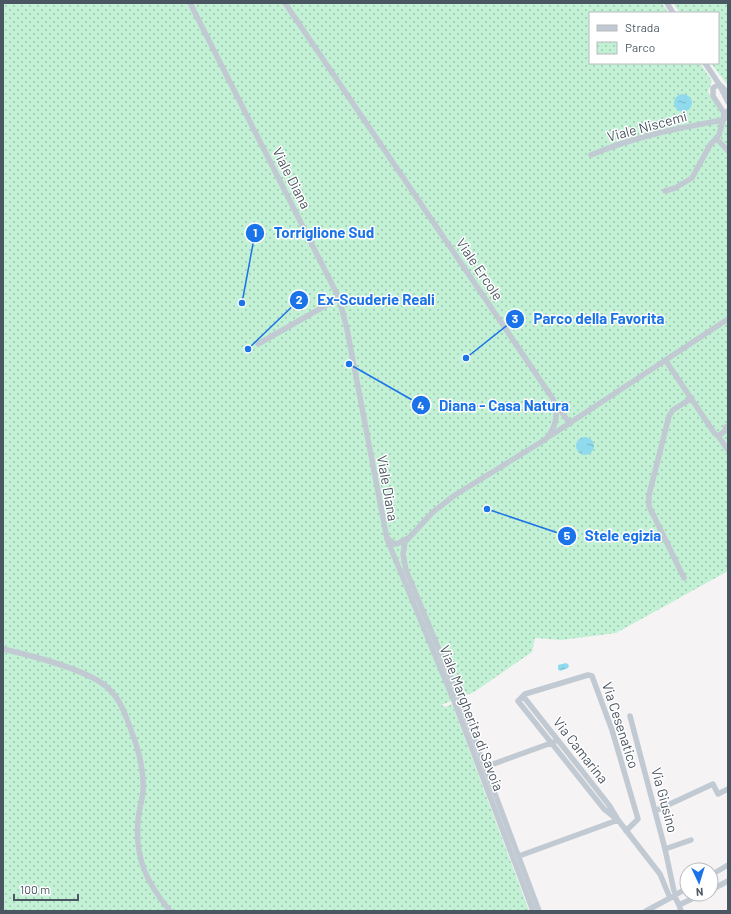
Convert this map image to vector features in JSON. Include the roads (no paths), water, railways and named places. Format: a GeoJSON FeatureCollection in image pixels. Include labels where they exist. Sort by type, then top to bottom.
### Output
{"type":"FeatureCollection","features":[{"type":"Feature","properties":{"kind":"street","name":"Viale Diana"},"geometry":{"type":"LineString","coordinates":[[190,3],[339,298],[347,328],[386,536]]}},
{"type":"Feature","properties":{"kind":"street","name":"Viale Ercole"},"geometry":{"type":"LineString","coordinates":[[285,3],[385,148],[553,399],[556,407],[555,422],[553,429],[546,439]]}},
{"type":"Feature","properties":{"kind":"street"},"geometry":{"type":"LineString","coordinates":[[667,3],[672,12]]}},
{"type":"Feature","properties":{"kind":"street"},"geometry":{"type":"LineString","coordinates":[[706,64],[719,84],[728,102]]}},
{"type":"Feature","properties":{"kind":"street"},"geometry":{"type":"LineString","coordinates":[[719,84],[728,93]]}},
{"type":"Feature","properties":{"kind":"street"},"geometry":{"type":"LineString","coordinates":[[665,191],[675,188],[692,178],[710,145],[716,138],[726,115],[713,96],[713,88],[719,84]]}},
{"type":"Feature","properties":{"kind":"street","name":"Viale Niscemi"},"geometry":{"type":"LineString","coordinates":[[591,155],[619,143],[682,127],[710,122],[726,115]]}},
{"type":"Feature","properties":{"kind":"street"},"geometry":{"type":"LineString","coordinates":[[716,138],[728,151]]}},
{"type":"Feature","properties":{"kind":"street"},"geometry":{"type":"LineString","coordinates":[[258,344],[339,298]]}},
{"type":"Feature","properties":{"kind":"street"},"geometry":{"type":"LineString","coordinates":[[386,536],[389,541],[397,544],[409,537],[433,512],[446,502],[570,424],[728,319]]}},
{"type":"Feature","properties":{"kind":"street"},"geometry":{"type":"LineString","coordinates":[[666,361],[710,427],[728,450]]}},
{"type":"Feature","properties":{"kind":"street"},"geometry":{"type":"LineString","coordinates":[[684,578],[648,502],[670,416],[673,410],[692,398]]}},
{"type":"Feature","properties":{"kind":"street"},"geometry":{"type":"LineString","coordinates":[[553,399],[570,424]]}},
{"type":"Feature","properties":{"kind":"street"},"geometry":{"type":"LineString","coordinates":[[718,436],[725,431],[726,427]]}},
{"type":"Feature","properties":{"kind":"street","name":"Viale Margherita di Savoia"},"geometry":{"type":"LineString","coordinates":[[386,536],[454,701],[533,911]]}},
{"type":"Feature","properties":{"kind":"street","name":"Viale Margherita di Savoia"},"geometry":{"type":"LineString","coordinates":[[409,537],[403,552],[406,570],[459,698],[539,911]]}},
{"type":"Feature","properties":{"kind":"street"},"geometry":{"type":"LineString","coordinates":[[3,649],[32,656],[96,678],[110,690],[122,707],[134,738],[143,774],[143,791],[138,822],[140,862],[151,885],[170,911]]}},
{"type":"Feature","properties":{"kind":"street","name":"Via Cesenatico"},"geometry":{"type":"LineString","coordinates":[[518,701],[524,696],[588,675],[592,676],[612,730],[638,819],[626,832]]}},
{"type":"Feature","properties":{"kind":"street","name":"Via Camarina"},"geometry":{"type":"LineString","coordinates":[[524,696],[609,805],[626,832],[660,874],[674,898]]}},
{"type":"Feature","properties":{"kind":"street","name":"Via Camarina"},"geometry":{"type":"LineString","coordinates":[[518,701],[604,809],[618,820]]}},
{"type":"Feature","properties":{"kind":"street","name":"Via Giusino"},"geometry":{"type":"LineString","coordinates":[[630,716],[665,850],[674,898]]}},
{"type":"Feature","properties":{"kind":"street"},"geometry":{"type":"LineString","coordinates":[[485,767],[552,744],[557,739]]}},
{"type":"Feature","properties":{"kind":"street"},"geometry":{"type":"LineString","coordinates":[[655,811],[713,784],[718,794],[728,790]]}},
{"type":"Feature","properties":{"kind":"street"},"geometry":{"type":"LineString","coordinates":[[519,856],[618,820]]}},
{"type":"Feature","properties":{"kind":"street"},"geometry":{"type":"LineString","coordinates":[[665,850],[691,840]]}},
{"type":"Feature","properties":{"kind":"street"},"geometry":{"type":"LineString","coordinates":[[719,870],[728,865]]}},
{"type":"Feature","properties":{"kind":"street"},"geometry":{"type":"LineString","coordinates":[[719,886],[728,881]]}},
{"type":"Feature","properties":{"kind":"street"},"geometry":{"type":"LineString","coordinates":[[646,911],[679,894]]}},
{"type":"Feature","properties":{"kind":"street"},"geometry":{"type":"LineString","coordinates":[[674,898],[679,897]]}},
{"type":"Feature","properties":{"kind":"street"},"geometry":{"type":"LineString","coordinates":[[674,898],[682,911]]}},
{"type":"Feature","properties":{"kind":"water"},"geometry":{"type":"Polygon","coordinates":[[[683,94],[689,97],[692,103],[689,109],[683,112],[677,109],[674,103],[677,97],[683,94]]]}},
{"type":"Feature","properties":{"kind":"water"},"geometry":{"type":"Polygon","coordinates":[[[585,437],[591,440],[594,446],[591,452],[585,455],[579,452],[576,446],[579,440],[585,437]]]}},
{"type":"Feature","properties":{"kind":"water"},"geometry":{"type":"Polygon","coordinates":[[[566,663],[569,665],[568,668],[560,671],[558,669],[558,665],[566,663]]]}},
{"type":"Feature","properties":{"kind":"place","name":"Torriglione Sud"},"geometry":{"type":"Point","coordinates":[242,303]}},
{"type":"Feature","properties":{"kind":"place","name":"Ex-Scuderie Reali"},"geometry":{"type":"Point","coordinates":[248,349]}},
{"type":"Feature","properties":{"kind":"place","name":"Parco della Favorita"},"geometry":{"type":"Point","coordinates":[466,358]}},
{"type":"Feature","properties":{"kind":"place","name":"Diana - Casa Natura"},"geometry":{"type":"Point","coordinates":[349,364]}},
{"type":"Feature","properties":{"kind":"place","name":"Stele egizia"},"geometry":{"type":"Point","coordinates":[487,509]}}]}
